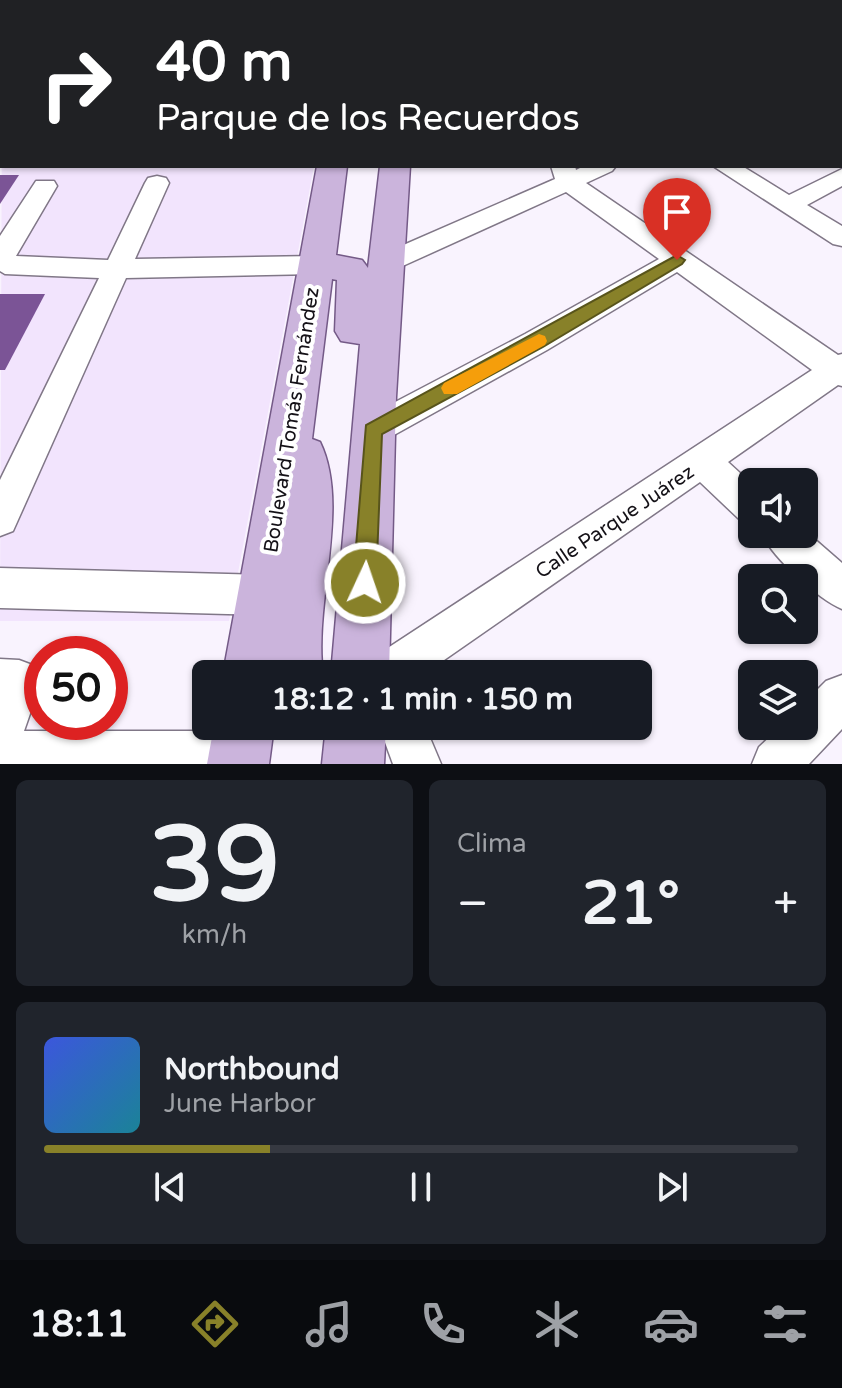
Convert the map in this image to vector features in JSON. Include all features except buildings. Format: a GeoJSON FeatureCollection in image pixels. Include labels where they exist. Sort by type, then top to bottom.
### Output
{"type":"FeatureCollection","features":[{"type":"Feature","properties":{"kind":"main road","name":"Boulevard Tomás Fernández"},"geometry":{"type":"LineString","coordinates":[[254,660],[332,168]]}},
{"type":"Feature","properties":{"kind":"main road"},"geometry":{"type":"LineString","coordinates":[[361,660],[374,414],[395,168]]}},
{"type":"Feature","properties":{"kind":"main road"},"geometry":{"type":"LineString","coordinates":[[316,265],[349,269],[355,277],[354,362],[374,414]]}},
{"type":"Feature","properties":{"kind":"main road"},"geometry":{"type":"LineString","coordinates":[[293,660],[291,645],[308,516],[303,453],[295,407]]}},
{"type":"Feature","properties":{"kind":"main road"},"geometry":{"type":"LineString","coordinates":[[353,764],[355,740]]}},
{"type":"Feature","properties":{"kind":"street"},"geometry":{"type":"LineString","coordinates":[[386,263],[565,174],[594,168]]}},
{"type":"Feature","properties":{"kind":"street"},"geometry":{"type":"LineString","coordinates":[[728,168],[842,238]]}},
{"type":"Feature","properties":{"kind":"street"},"geometry":{"type":"LineString","coordinates":[[565,174],[677,260],[840,370]]}},
{"type":"Feature","properties":{"kind":"street"},"geometry":{"type":"LineString","coordinates":[[789,205],[842,176]]}},
{"type":"Feature","properties":{"kind":"street"},"geometry":{"type":"LineString","coordinates":[[0,519],[157,183]]}},
{"type":"Feature","properties":{"kind":"street"},"geometry":{"type":"LineString","coordinates":[[45,186],[2,254],[4,261],[15,267],[117,269],[316,265]]}},
{"type":"Feature","properties":{"kind":"street"},"geometry":{"type":"LineString","coordinates":[[374,414],[536,342],[677,260]]}},
{"type":"Feature","properties":{"kind":"street","name":"Calle Parque Juárez"},"geometry":{"type":"LineString","coordinates":[[407,660],[840,370]]}},
{"type":"Feature","properties":{"kind":"street"},"geometry":{"type":"LineString","coordinates":[[703,462],[738,494]]}},
{"type":"Feature","properties":{"kind":"street"},"geometry":{"type":"LineString","coordinates":[[797,548],[842,589]]}},
{"type":"Feature","properties":{"kind":"street"},"geometry":{"type":"LineString","coordinates":[[0,588],[264,595]]}},
{"type":"Feature","properties":{"kind":"street"},"geometry":{"type":"LineString","coordinates":[[0,681],[19,682],[0,735]]}},
{"type":"Feature","properties":{"kind":"street"},"geometry":{"type":"LineString","coordinates":[[776,764],[842,697]]}},
{"type":"Feature","properties":{"kind":"street"},"geometry":{"type":"LineString","coordinates":[[408,740],[417,764]]}},
{"type":"Feature","properties":{"kind":"street"},"geometry":{"type":"LineString","coordinates":[[0,755],[240,748]]}},
{"type":"Feature","properties":{"kind":"shaded area"},"geometry":{"type":"Polygon","coordinates":[[[2,168],[314,168],[229,621],[0,621],[2,168]]]}},
{"type":"Feature","properties":{"kind":"slow traffic"},"geometry":{"type":"LineString","coordinates":[[450,388],[539,341]]}},
{"type":"Feature","properties":{"kind":"route"},"geometry":{"type":"LineString","coordinates":[[365,583],[373,430],[536,342],[677,260]]}}]}
